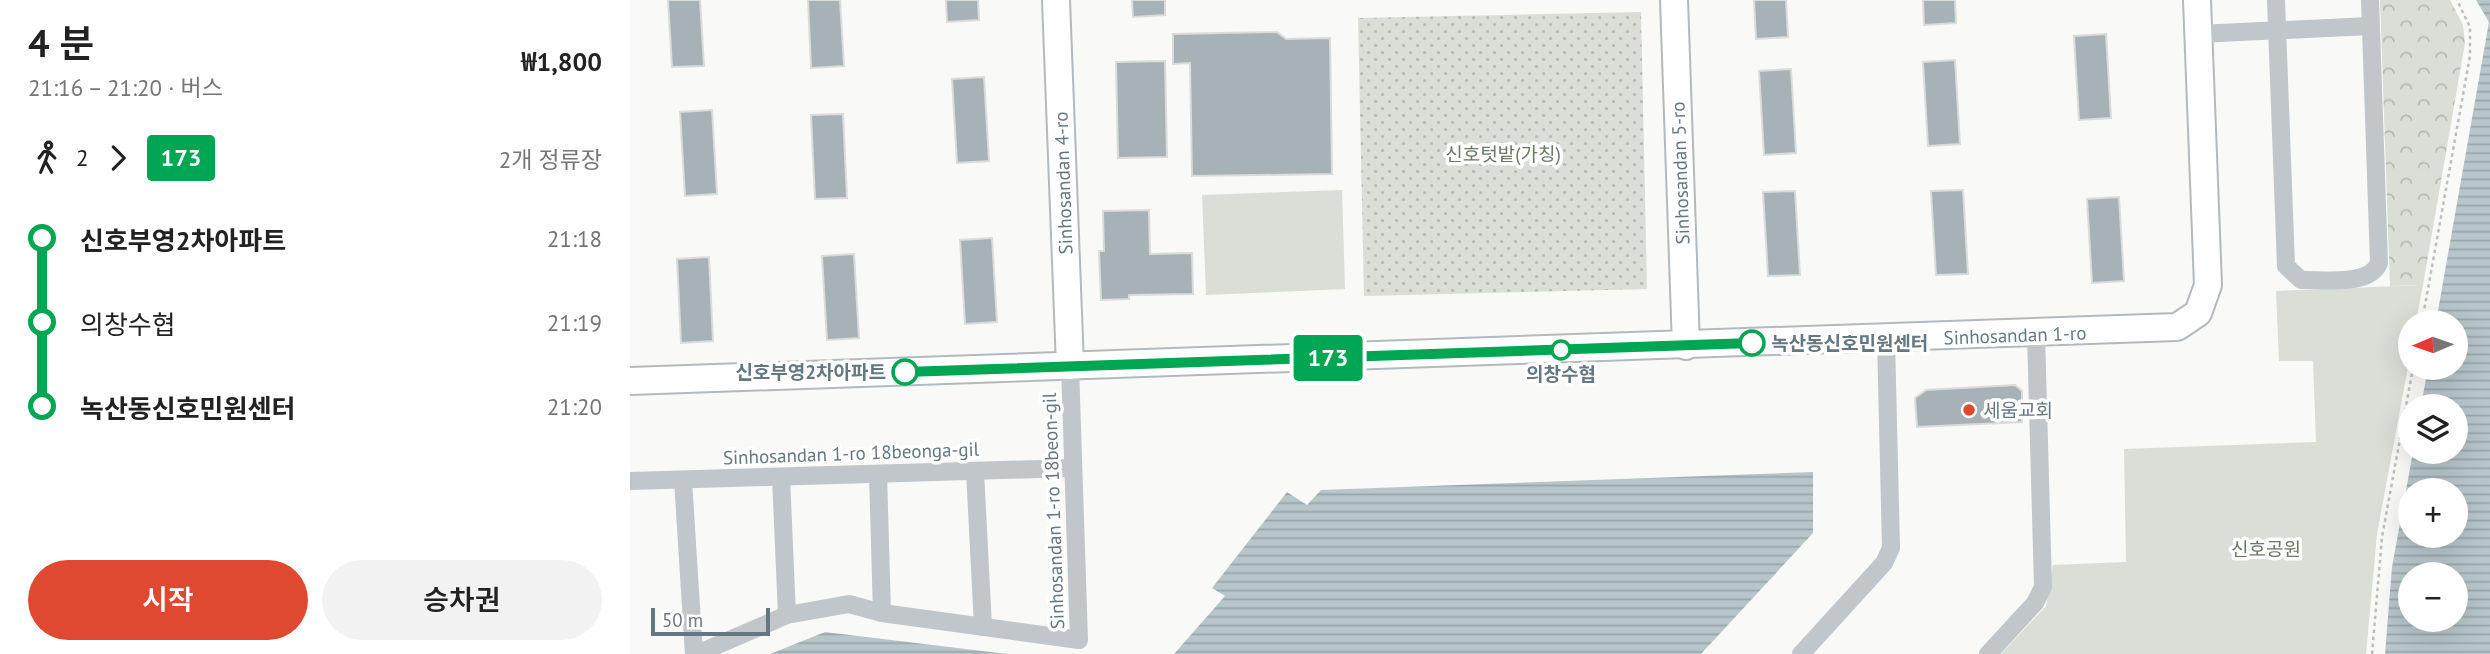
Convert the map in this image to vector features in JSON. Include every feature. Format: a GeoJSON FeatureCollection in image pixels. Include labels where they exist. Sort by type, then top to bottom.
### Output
{"type":"FeatureCollection","features":[{"type":"Feature","properties":{"kind":"main road","name":"Sinhosandan 4-ro"},"geometry":{"type":"LineString","coordinates":[[1056,0],[1070,366]]}},
{"type":"Feature","properties":{"kind":"main road","name":"Sinhosandan 5-ro"},"geometry":{"type":"LineString","coordinates":[[1674,0],[1686,346]]}},
{"type":"Feature","properties":{"kind":"main road","name":"Sinhosandan 1-ro"},"geometry":{"type":"LineString","coordinates":[[630,381],[2168,329],[2193,318],[2202,307],[2208,285],[2197,0]]}},
{"type":"Feature","properties":{"kind":"street"},"geometry":{"type":"LineString","coordinates":[[2276,0],[2286,267],[2301,280],[2365,278],[2374,272],[2379,263],[2370,0]]}},
{"type":"Feature","properties":{"kind":"street"},"geometry":{"type":"LineString","coordinates":[[2198,34],[2371,26]]}},
{"type":"Feature","properties":{"kind":"street"},"geometry":{"type":"LineString","coordinates":[[1988,654],[2035,603],[2043,587],[2036,334]]}},
{"type":"Feature","properties":{"kind":"street"},"geometry":{"type":"LineString","coordinates":[[1801,654],[1884,563],[1891,548],[1886,339]]}},
{"type":"Feature","properties":{"kind":"street","name":"Sinhosandan 1-ro 18beon-gil"},"geometry":{"type":"LineString","coordinates":[[683,480],[695,654],[787,615],[849,604],[882,613],[1079,640],[1070,366]]}},
{"type":"Feature","properties":{"kind":"street","name":"Sinhosandan 1-ro 18beonga-gil"},"geometry":{"type":"LineString","coordinates":[[630,481],[1073,468]]}},
{"type":"Feature","properties":{"kind":"street"},"geometry":{"type":"LineString","coordinates":[[975,471],[983,627]]}},
{"type":"Feature","properties":{"kind":"street"},"geometry":{"type":"LineString","coordinates":[[877,474],[882,613]]}},
{"type":"Feature","properties":{"kind":"street"},"geometry":{"type":"LineString","coordinates":[[781,477],[787,615]]}},
{"type":"Feature","properties":{"kind":"path"},"geometry":{"type":"LineString","coordinates":[[2424,310],[2470,55],[2470,27],[2457,0]]}},
{"type":"Feature","properties":{"kind":"path"},"geometry":{"type":"LineString","coordinates":[[2372,654],[2382,537],[2411,380]]}},
{"type":"Feature","properties":{"kind":"green space"},"geometry":{"type":"Polygon","coordinates":[[[2380,0],[2450,0],[2463,25],[2465,43],[2423,285],[2390,286],[2380,0]]]}},
{"type":"Feature","properties":{"kind":"green space","name":"신호텃밭(가칭)"},"geometry":{"type":"Polygon","coordinates":[[[1641,12],[1647,289],[1364,296],[1358,18],[1641,12]]]}},
{"type":"Feature","properties":{"kind":"green space"},"geometry":{"type":"Polygon","coordinates":[[[1342,190],[1345,289],[1206,295],[1202,195],[1342,190]]]}},
{"type":"Feature","properties":{"kind":"green space","name":"신호공원"},"geometry":{"type":"Polygon","coordinates":[[[2423,285],[2418,310],[2398,310],[2398,380],[2406,380],[2403,394],[2398,394],[2398,421],[2377,534],[2366,654],[2001,654],[2046,606],[2053,565],[2126,562],[2124,449],[2316,442],[2313,361],[2279,361],[2276,291],[2423,285]]]}},
{"type":"Feature","properties":{"kind":"shaded area"},"geometry":{"type":"Polygon","coordinates":[[[2476,0],[2490,0],[2490,654],[2385,654],[2392,567],[2398,534],[2398,548],[2468,548],[2468,478],[2408,478],[2411,464],[2468,464],[2468,394],[2423,394],[2426,380],[2468,380],[2468,310],[2438,310],[2489,22],[2476,0]]]}},
{"type":"Feature","properties":{"kind":"shaded area"},"geometry":{"type":"Polygon","coordinates":[[[1813,472],[1813,533],[1701,654],[1174,654],[1225,596],[1212,588],[1287,492],[1307,505],[1321,490],[1813,472]]]}},
{"type":"Feature","properties":{"kind":"shaded area"},"geometry":{"type":"Polygon","coordinates":[[[825,632],[1007,654],[770,654],[825,632]]]}},
{"type":"Feature","properties":{"kind":"building"},"geometry":{"type":"Polygon","coordinates":[[[668,0],[700,0],[704,66],[672,67],[668,0]]]}},
{"type":"Feature","properties":{"kind":"building"},"geometry":{"type":"Polygon","coordinates":[[[808,0],[840,0],[844,66],[811,68],[808,0]]]}},
{"type":"Feature","properties":{"kind":"building"},"geometry":{"type":"Polygon","coordinates":[[[946,0],[978,0],[979,20],[947,22],[946,0]]]}},
{"type":"Feature","properties":{"kind":"building"},"geometry":{"type":"Polygon","coordinates":[[[1132,0],[1165,0],[1165,15],[1133,17],[1132,0]]]}},
{"type":"Feature","properties":{"kind":"building"},"geometry":{"type":"Polygon","coordinates":[[[1754,0],[1786,0],[1788,37],[1756,39],[1754,0]]]}},
{"type":"Feature","properties":{"kind":"building"},"geometry":{"type":"Polygon","coordinates":[[[1923,0],[1955,0],[1956,23],[1924,25],[1923,0]]]}},
{"type":"Feature","properties":{"kind":"building"},"geometry":{"type":"Polygon","coordinates":[[[1277,32],[1286,39],[1330,38],[1332,174],[1192,176],[1190,63],[1173,64],[1173,34],[1277,32]]]}},
{"type":"Feature","properties":{"kind":"building"},"geometry":{"type":"Polygon","coordinates":[[[2106,34],[2111,118],[2079,120],[2074,36],[2106,34]]]}},
{"type":"Feature","properties":{"kind":"building"},"geometry":{"type":"Polygon","coordinates":[[[1955,60],[1960,144],[1928,146],[1923,62],[1955,60]]]}},
{"type":"Feature","properties":{"kind":"building"},"geometry":{"type":"Polygon","coordinates":[[[1165,61],[1167,157],[1118,158],[1116,62],[1165,61]]]}},
{"type":"Feature","properties":{"kind":"building"},"geometry":{"type":"Polygon","coordinates":[[[1791,69],[1796,153],[1764,155],[1759,71],[1791,69]]]}},
{"type":"Feature","properties":{"kind":"building"},"geometry":{"type":"Polygon","coordinates":[[[984,77],[989,161],[957,163],[952,79],[984,77]]]}},
{"type":"Feature","properties":{"kind":"building"},"geometry":{"type":"Polygon","coordinates":[[[712,110],[717,194],[685,196],[680,112],[712,110]]]}},
{"type":"Feature","properties":{"kind":"building"},"geometry":{"type":"Polygon","coordinates":[[[843,114],[847,198],[815,199],[811,115],[843,114]]]}},
{"type":"Feature","properties":{"kind":"building"},"geometry":{"type":"Polygon","coordinates":[[[1963,190],[1968,274],[1936,275],[1931,191],[1963,190]]]}},
{"type":"Feature","properties":{"kind":"building"},"geometry":{"type":"Polygon","coordinates":[[[1795,191],[1800,275],[1768,276],[1763,192],[1795,191]]]}},
{"type":"Feature","properties":{"kind":"building"},"geometry":{"type":"Polygon","coordinates":[[[2119,197],[2124,281],[2092,283],[2087,199],[2119,197]]]}},
{"type":"Feature","properties":{"kind":"building"},"geometry":{"type":"Polygon","coordinates":[[[1149,210],[1150,254],[1192,253],[1193,294],[1129,295],[1129,299],[1101,300],[1099,251],[1104,251],[1103,211],[1149,210]]]}},
{"type":"Feature","properties":{"kind":"building"},"geometry":{"type":"Polygon","coordinates":[[[992,238],[997,322],[965,324],[960,240],[992,238]]]}},
{"type":"Feature","properties":{"kind":"building"},"geometry":{"type":"Polygon","coordinates":[[[854,254],[859,338],[827,340],[822,256],[854,254]]]}},
{"type":"Feature","properties":{"kind":"building"},"geometry":{"type":"Polygon","coordinates":[[[709,257],[713,341],[681,343],[677,259],[709,257]]]}},
{"type":"Feature","properties":{"kind":"building","name":"세움교회"},"geometry":{"type":"Polygon","coordinates":[[[2015,385],[2022,391],[2022,422],[1917,427],[1915,398],[1926,390],[2015,385]]]}},
{"type":"Feature","properties":{"kind":"bus line","name":"173"},"geometry":{"type":"LineString","coordinates":[[905,372],[1752,343]]}},
{"type":"Feature","properties":{"kind":"place","name":"녹산동신호민원센터"},"geometry":{"type":"Point","coordinates":[1752,343]}},
{"type":"Feature","properties":{"kind":"place","name":"의창수협"},"geometry":{"type":"Point","coordinates":[1561,350]}},
{"type":"Feature","properties":{"kind":"place","name":"신호부영2차아파트"},"geometry":{"type":"Point","coordinates":[905,372]}},
{"type":"Feature","properties":{"kind":"place","name":"세움교회"},"geometry":{"type":"Point","coordinates":[1969,410]}}]}
